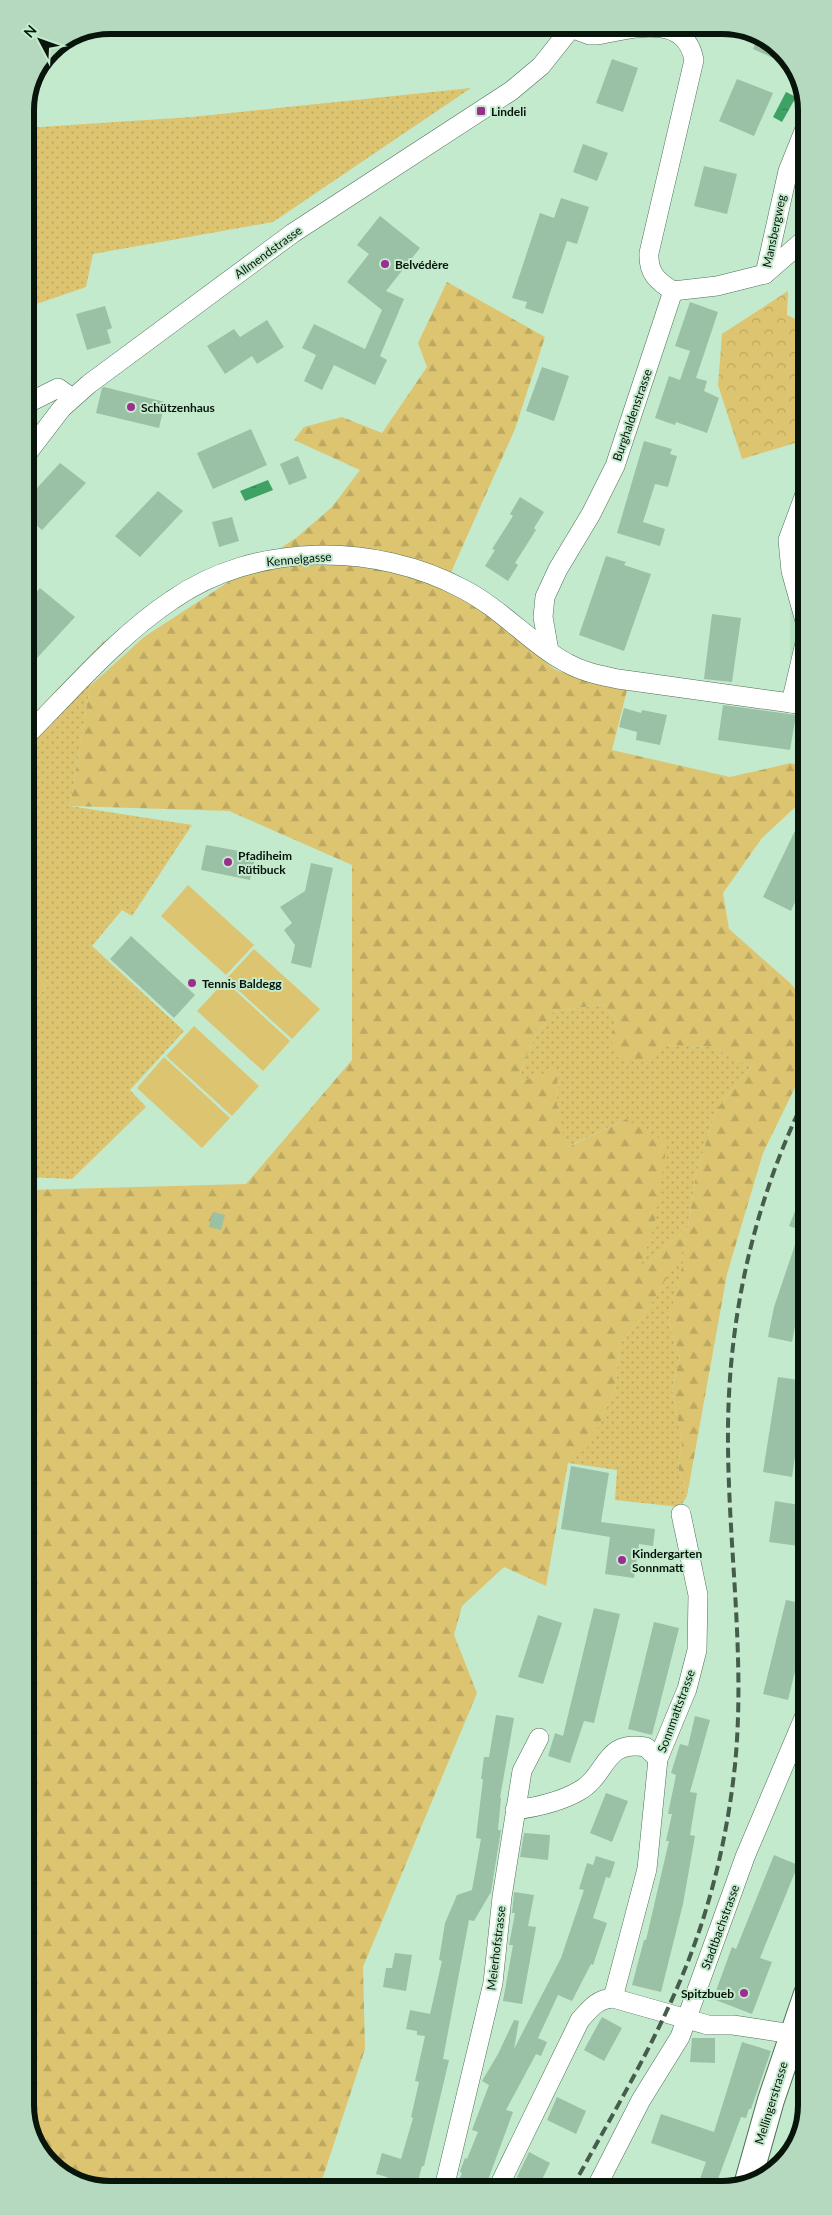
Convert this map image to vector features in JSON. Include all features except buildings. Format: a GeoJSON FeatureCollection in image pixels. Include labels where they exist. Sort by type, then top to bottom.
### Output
{"type":"FeatureCollection","features":[{"type":"Feature","properties":{"kind":"main road","name":"Mellingerstrasse"},"geometry":{"type":"LineString","coordinates":[[751,2175],[798,2018]]}},
{"type":"Feature","properties":{"kind":"street","name":"Allmendstrasse"},"geometry":{"type":"LineString","coordinates":[[34,444],[49,422],[72,398],[294,233],[500,99],[531,76],[550,56],[567,34]]}},
{"type":"Feature","properties":{"kind":"street"},"geometry":{"type":"LineString","coordinates":[[588,34],[603,34]]}},
{"type":"Feature","properties":{"kind":"street"},"geometry":{"type":"LineString","coordinates":[[673,291],[655,278],[649,266],[649,253],[694,60],[693,51],[683,36],[679,34]]}},
{"type":"Feature","properties":{"kind":"street","name":"Mansbergweg"},"geometry":{"type":"LineString","coordinates":[[765,274],[788,171],[798,146]]}},
{"type":"Feature","properties":{"kind":"street","name":"Mansbergweg"},"geometry":{"type":"LineString","coordinates":[[673,291],[717,286],[765,274],[798,245]]}},
{"type":"Feature","properties":{"kind":"street","name":"Burghaldenstrasse"},"geometry":{"type":"LineString","coordinates":[[549,651],[544,616],[545,597],[558,569],[591,514],[615,466],[673,291]]}},
{"type":"Feature","properties":{"kind":"street"},"geometry":{"type":"LineString","coordinates":[[34,400],[58,388],[72,398]]}},
{"type":"Feature","properties":{"kind":"street"},"geometry":{"type":"LineString","coordinates":[[798,513],[788,540],[791,571],[798,596]]}},
{"type":"Feature","properties":{"kind":"street","name":"Kennelgasse"},"geometry":{"type":"LineString","coordinates":[[34,728],[127,637],[172,599],[204,581],[224,573],[256,563],[279,559],[326,555],[364,558],[405,566],[434,575],[486,602],[549,651]]}},
{"type":"Feature","properties":{"kind":"street"},"geometry":{"type":"LineString","coordinates":[[549,651],[576,668],[618,678],[798,704]]}},
{"type":"Feature","properties":{"kind":"street","name":"Sonnmattstrasse"},"geometry":{"type":"LineString","coordinates":[[613,1998],[646,1869],[654,1818],[658,1760],[686,1689],[697,1650],[698,1595],[681,1514]]}},
{"type":"Feature","properties":{"kind":"street","name":"Stadtbachstrasse"},"geometry":{"type":"LineString","coordinates":[[600,2181],[641,2100],[670,2055],[687,2020],[745,1857],[798,1732]]}},
{"type":"Feature","properties":{"kind":"street","name":"Meierhofstrasse"},"geometry":{"type":"LineString","coordinates":[[445,2181],[493,1983],[502,1897],[522,1771],[539,1738]]}},
{"type":"Feature","properties":{"kind":"street","name":"Sonnmattstrasse"},"geometry":{"type":"LineString","coordinates":[[515,1810],[539,1806],[580,1791],[590,1783],[613,1753],[625,1745],[646,1747],[658,1760]]}},
{"type":"Feature","properties":{"kind":"street"},"geometry":{"type":"LineString","coordinates":[[501,2181],[580,2020],[594,2004],[604,1998],[613,1998],[708,2025],[733,2025],[792,2034]]}},
{"type":"Feature","properties":{"kind":"shaded area"},"geometry":{"type":"Polygon","coordinates":[[[798,486],[798,689],[790,686],[790,602],[780,547],[798,486]]]}},
{"type":"Feature","properties":{"kind":"green space"},"geometry":{"type":"Polygon","coordinates":[[[471,88],[273,222],[93,254],[86,287],[34,305],[34,127],[192,117],[471,88]]]}},
{"type":"Feature","properties":{"kind":"green space"},"geometry":{"type":"Polygon","coordinates":[[[447,282],[545,337],[515,429],[444,588],[486,612],[554,669],[585,681],[627,690],[612,750],[730,777],[791,763],[798,766],[798,805],[762,838],[723,893],[729,929],[798,992],[798,1081],[763,1153],[727,1274],[687,1496],[678,1467],[682,1442],[672,1389],[680,1358],[669,1322],[687,1245],[644,1315],[620,1344],[615,1389],[590,1445],[568,1463],[546,1586],[504,1567],[462,1606],[454,1635],[477,1693],[363,1967],[365,2049],[322,2181],[95,2180],[68,2168],[53,2155],[42,2139],[34,2115],[34,1190],[246,1184],[352,1060],[352,865],[229,811],[70,806],[90,686],[144,637],[296,538],[332,507],[360,470],[294,440],[304,427],[342,417],[382,433],[427,367],[418,343],[447,282]],[[603,1004],[553,1012],[534,1039],[516,1083],[558,1069],[557,1103],[566,1148],[626,1119],[667,1143],[655,1221],[640,1270],[688,1227],[696,1175],[716,1110],[751,1067],[711,1047],[667,1045],[649,1063],[617,1057],[610,1037],[617,1019],[603,1004]]]}},
{"type":"Feature","properties":{"kind":"green space"},"geometry":{"type":"Polygon","coordinates":[[[788,291],[787,315],[798,320],[798,442],[742,459],[718,385],[722,334],[788,291]]]}},
{"type":"Feature","properties":{"kind":"green space"},"geometry":{"type":"Polygon","coordinates":[[[105,640],[90,686],[70,806],[192,825],[132,916],[122,910],[92,946],[184,1031],[130,1090],[146,1107],[72,1179],[34,1177],[34,1000],[50,984],[34,969],[34,714],[105,640]]]}},
{"type":"Feature","properties":{"kind":"green space"},"geometry":{"type":"Polygon","coordinates":[[[188,885],[254,945],[226,975],[161,916],[188,885]]]}},
{"type":"Feature","properties":{"kind":"green space"},"geometry":{"type":"Polygon","coordinates":[[[254,949],[320,1009],[292,1039],[226,979],[254,949]]]}},
{"type":"Feature","properties":{"kind":"green space"},"geometry":{"type":"Polygon","coordinates":[[[34,969],[50,984],[34,1000],[34,969]]]}},
{"type":"Feature","properties":{"kind":"green space"},"geometry":{"type":"Polygon","coordinates":[[[225,981],[290,1041],[263,1071],[197,1011],[225,981]]]}},
{"type":"Feature","properties":{"kind":"green space"},"geometry":{"type":"Polygon","coordinates":[[[603,1004],[617,1019],[610,1037],[667,1045],[712,1047],[751,1067],[716,1110],[696,1175],[688,1227],[639,1271],[655,1221],[626,1119],[565,1148],[557,1103],[558,1070],[516,1083],[534,1039],[553,1012],[603,1004]]]}},
{"type":"Feature","properties":{"kind":"green space"},"geometry":{"type":"Polygon","coordinates":[[[194,1026],[259,1086],[232,1116],[166,1056],[194,1026]]]}},
{"type":"Feature","properties":{"kind":"green space"},"geometry":{"type":"Polygon","coordinates":[[[164,1057],[230,1118],[202,1148],[137,1088],[164,1057]]]}},
{"type":"Feature","properties":{"kind":"green space"},"geometry":{"type":"Polygon","coordinates":[[[688,1243],[669,1322],[680,1358],[672,1389],[682,1442],[678,1467],[687,1496],[680,1507],[615,1500],[617,1470],[568,1463],[590,1444],[615,1389],[620,1344],[644,1315],[688,1243]]]}},
{"type":"Feature","properties":{"kind":"water"},"geometry":{"type":"Polygon","coordinates":[[[786,92],[796,97],[782,122],[773,117],[786,92]]]}},
{"type":"Feature","properties":{"kind":"water"},"geometry":{"type":"Polygon","coordinates":[[[268,480],[273,490],[245,501],[240,491],[268,480]]]}},
{"type":"Feature","properties":{"kind":"railway"},"geometry":{"type":"LineString","coordinates":[[576,2181],[634,2075],[677,1989],[698,1936],[724,1839],[732,1790],[738,1723],[737,1638],[728,1470],[728,1428],[733,1342],[748,1258],[759,1216],[772,1175],[798,1113]]}},
{"type":"Feature","properties":{"kind":"place","name":"Lindeli"},"geometry":{"type":"Point","coordinates":[481,111]}},
{"type":"Feature","properties":{"kind":"place","name":"Belvédère"},"geometry":{"type":"Point","coordinates":[385,264]}},
{"type":"Feature","properties":{"kind":"place","name":"Schützenhaus"},"geometry":{"type":"Point","coordinates":[131,407]}},
{"type":"Feature","properties":{"kind":"place","name":"Pfadiheim Rütibuck"},"geometry":{"type":"Point","coordinates":[228,862]}},
{"type":"Feature","properties":{"kind":"place","name":"Tennis Baldegg"},"geometry":{"type":"Point","coordinates":[192,983]}},
{"type":"Feature","properties":{"kind":"place","name":"Kindergarten Sonnmatt"},"geometry":{"type":"Point","coordinates":[622,1560]}},
{"type":"Feature","properties":{"kind":"place","name":"Spitzbueb"},"geometry":{"type":"Point","coordinates":[744,1993]}}]}
